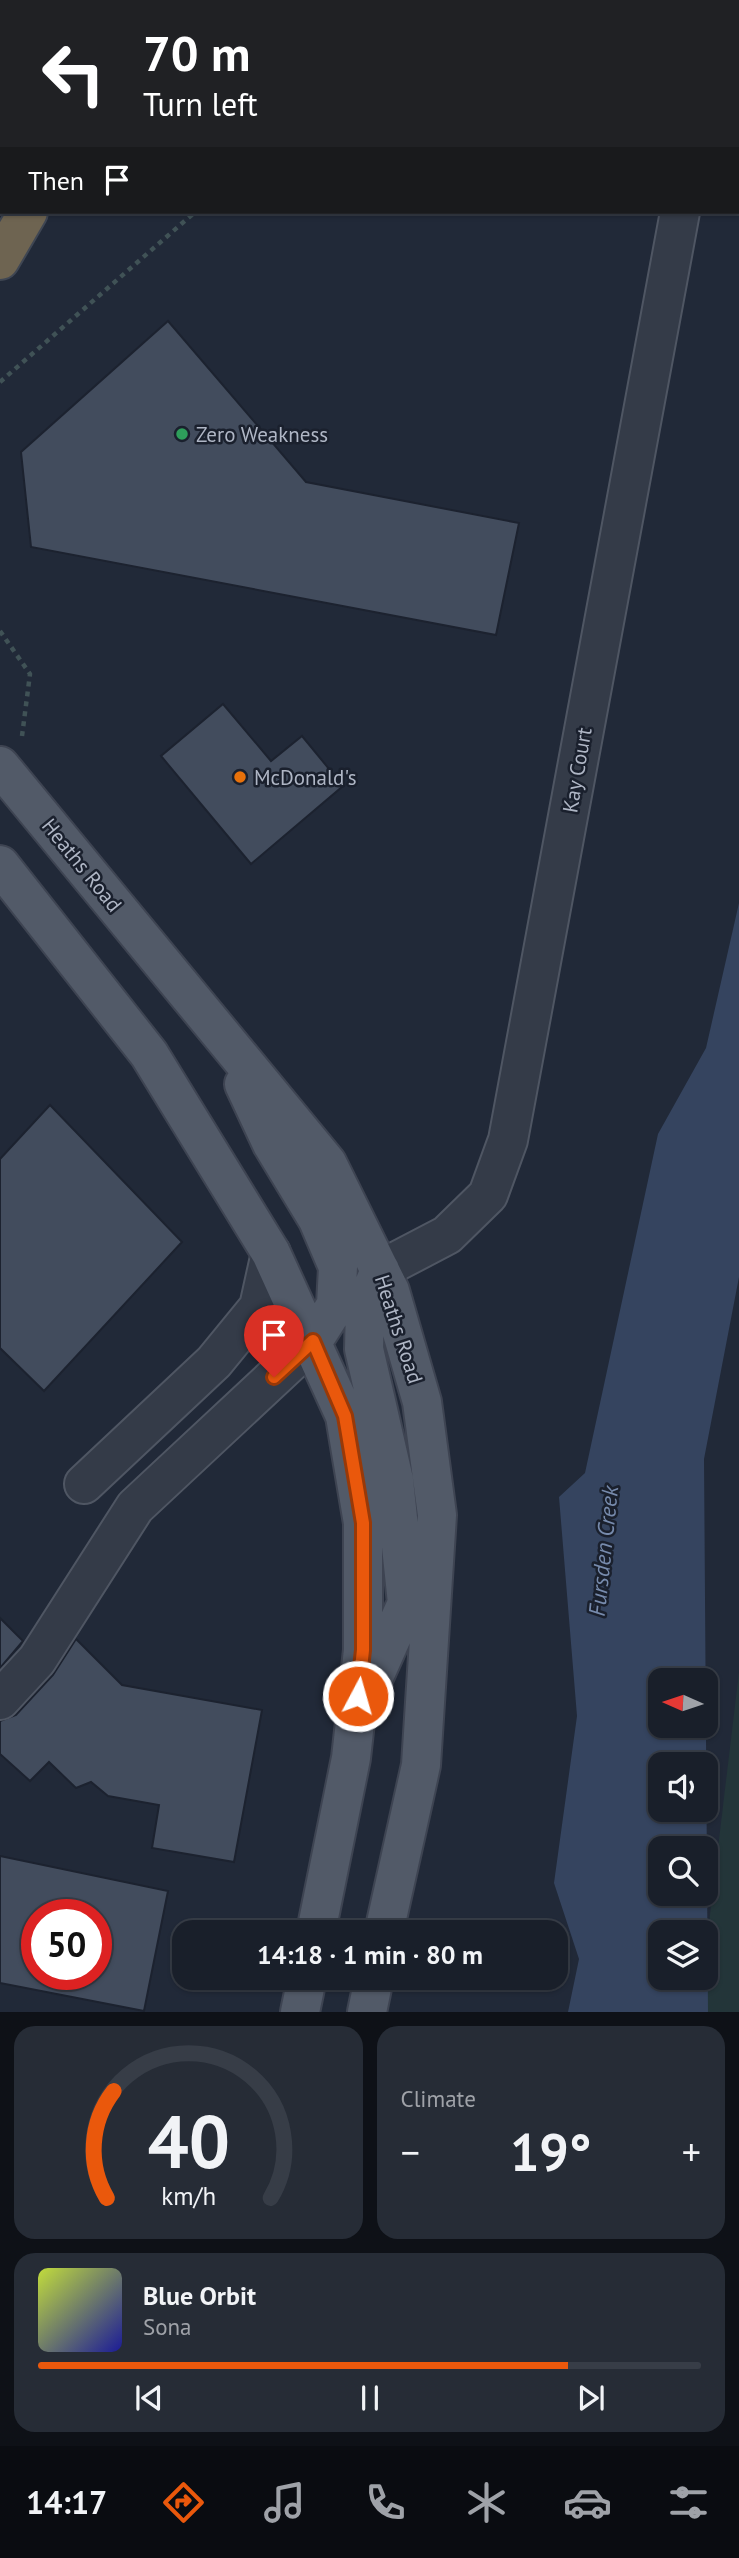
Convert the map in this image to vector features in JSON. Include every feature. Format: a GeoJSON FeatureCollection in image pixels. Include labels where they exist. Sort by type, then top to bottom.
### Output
{"type":"FeatureCollection","features":[{"type":"Feature","properties":{"kind":"highway"},"geometry":{"type":"LineString","coordinates":[[0,227],[12,214]]}},
{"type":"Feature","properties":{"kind":"highway"},"geometry":{"type":"LineString","coordinates":[[0,260],[26,214]]}},
{"type":"Feature","properties":{"kind":"main road","name":"Heaths Road"},"geometry":{"type":"LineString","coordinates":[[8,776],[327,1163],[390,1291],[422,1402],[437,1515],[421,1765],[387,1920]]}},
{"type":"Feature","properties":{"kind":"main road"},"geometry":{"type":"LineString","coordinates":[[0,865],[149,1054],[271,1253],[345,1416],[363,1523],[363,1650],[351,1758],[318,1920]]}},
{"type":"Feature","properties":{"kind":"main road"},"geometry":{"type":"LineString","coordinates":[[223,1037],[272,1144],[318,1220],[338,1267],[336,1305],[313,1341]]}},
{"type":"Feature","properties":{"kind":"main road"},"geometry":{"type":"LineString","coordinates":[[355,1719],[407,1603],[394,1480],[364,1349],[365,1306],[380,1270]]}},
{"type":"Feature","properties":{"kind":"main road"},"geometry":{"type":"LineString","coordinates":[[300,2012],[305,1990]]}},
{"type":"Feature","properties":{"kind":"main road"},"geometry":{"type":"LineString","coordinates":[[367,2012],[372,1990]]}},
{"type":"Feature","properties":{"kind":"street","name":"Kay Court"},"geometry":{"type":"LineString","coordinates":[[380,1270],[447,1235],[488,1195],[508,1140],[680,214]]}},
{"type":"Feature","properties":{"kind":"street"},"geometry":{"type":"LineString","coordinates":[[84,1485],[215,1362],[259,1307],[271,1253]]}},
{"type":"Feature","properties":{"kind":"street"},"geometry":{"type":"LineString","coordinates":[[0,1700],[37,1660],[66,1611],[102,1563],[135,1507],[313,1341]]}},
{"type":"Feature","properties":{"kind":"path"},"geometry":{"type":"LineString","coordinates":[[0,382],[193,214]]}},
{"type":"Feature","properties":{"kind":"path"},"geometry":{"type":"LineString","coordinates":[[0,631],[30,674],[8,776]]}},
{"type":"Feature","properties":{"kind":"shaded area"},"geometry":{"type":"Polygon","coordinates":[[[739,1672],[739,2012],[705,2012],[705,1990],[718,1990],[718,1920],[709,1920],[711,1906],[718,1906],[718,1848],[739,1672]]]}},
{"type":"Feature","properties":{"kind":"water","name":"Fursden Creek"},"geometry":{"type":"Polygon","coordinates":[[[739,903],[739,1277],[704,1459],[706,1668],[648,1668],[648,1738],[706,1738],[706,1752],[648,1752],[648,1822],[707,1822],[707,1836],[648,1836],[648,1906],[707,1906],[707,1920],[648,1920],[648,1990],[708,1990],[708,2012],[568,2012],[579,1959],[554,1883],[577,1716],[559,1497],[585,1473],[658,1134],[706,1048],[739,903]]]}},
{"type":"Feature","properties":{"kind":"building"},"geometry":{"type":"Polygon","coordinates":[[[168,321],[306,482],[519,523],[496,635],[31,547],[21,452],[168,321]]]}},
{"type":"Feature","properties":{"kind":"building"},"geometry":{"type":"Polygon","coordinates":[[[223,704],[271,761],[302,736],[343,786],[251,864],[161,756],[223,704]]]}},
{"type":"Feature","properties":{"kind":"building"},"geometry":{"type":"Polygon","coordinates":[[[50,1105],[182,1242],[44,1391],[0,1348],[0,1159],[50,1105]]]}},
{"type":"Feature","properties":{"kind":"building"},"geometry":{"type":"Polygon","coordinates":[[[0,1618],[23,1641],[0,1668],[0,1618]]]}},
{"type":"Feature","properties":{"kind":"building"},"geometry":{"type":"Polygon","coordinates":[[[76,1639],[122,1685],[262,1710],[234,1862],[152,1848],[159,1805],[108,1796],[91,1782],[76,1788],[49,1762],[30,1781],[0,1754],[0,1721],[16,1715],[53,1675],[76,1639]]]}},
{"type":"Feature","properties":{"kind":"building"},"geometry":{"type":"Polygon","coordinates":[[[0,1856],[168,1891],[144,2011],[36,1990],[112,1990],[112,1899],[21,1899],[21,1987],[0,1983],[0,1856]]]}},
{"type":"Feature","properties":{"kind":"place","name":"Zero Weakness"},"geometry":{"type":"Point","coordinates":[182,434]}},
{"type":"Feature","properties":{"kind":"place","name":"McDonald's"},"geometry":{"type":"Point","coordinates":[240,777]}},
{"type":"Feature","properties":{"kind":"route"},"geometry":{"type":"LineString","coordinates":[[274,1377],[313,1341],[345,1416],[363,1523],[363,1650],[358,1696]]}}]}
